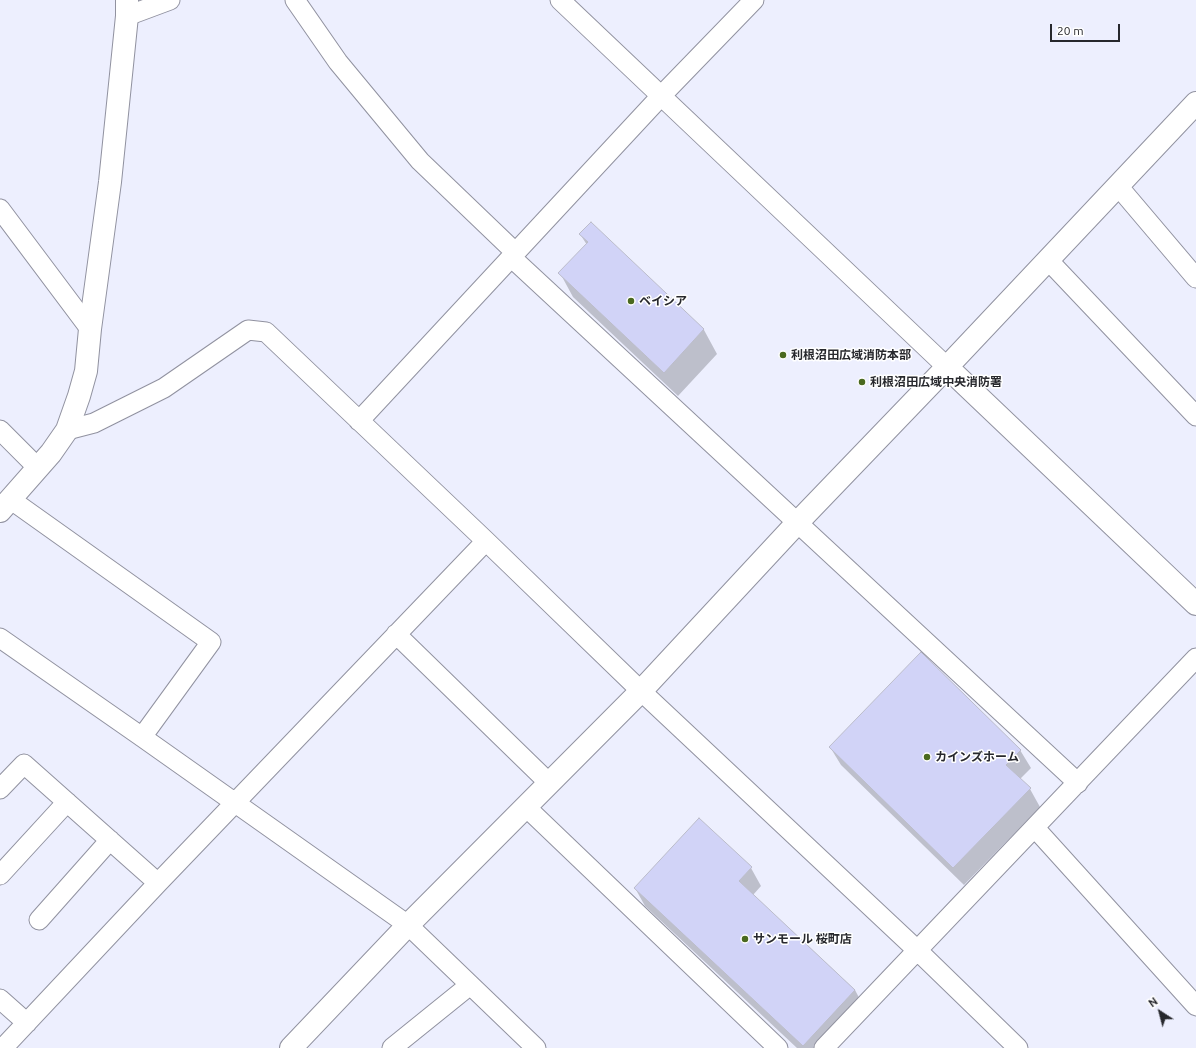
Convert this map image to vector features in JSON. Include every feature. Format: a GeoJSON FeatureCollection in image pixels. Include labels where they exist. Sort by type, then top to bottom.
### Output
{"type":"FeatureCollection","features":[{"type":"Feature","properties":{"kind":"street"},"geometry":{"type":"LineString","coordinates":[[142,737],[211,642],[5,505],[51,453],[67,430],[86,371],[90,329],[110,182],[127,8],[170,0]]}},
{"type":"Feature","properties":{"kind":"street"},"geometry":{"type":"LineString","coordinates":[[295,0],[338,62],[420,160],[514,255],[1078,782]]}},
{"type":"Feature","properties":{"kind":"street"},"geometry":{"type":"LineString","coordinates":[[560,0],[1196,604]]}},
{"type":"Feature","properties":{"kind":"street"},"geometry":{"type":"LineString","coordinates":[[359,421],[661,96],[754,0]]}},
{"type":"Feature","properties":{"kind":"street"},"geometry":{"type":"LineString","coordinates":[[291,1048],[408,925],[641,691],[798,522],[947,367],[1196,103]]}},
{"type":"Feature","properties":{"kind":"street"},"geometry":{"type":"LineString","coordinates":[[1118,186],[1196,278]]}},
{"type":"Feature","properties":{"kind":"street"},"geometry":{"type":"LineString","coordinates":[[2,217],[90,329]]}},
{"type":"Feature","properties":{"kind":"street"},"geometry":{"type":"LineString","coordinates":[[1048,260],[1196,416]]}},
{"type":"Feature","properties":{"kind":"street"},"geometry":{"type":"LineString","coordinates":[[67,430],[94,423],[164,388],[248,330],[266,332],[486,540],[641,691],[917,950],[1018,1048]]}},
{"type":"Feature","properties":{"kind":"street"},"geometry":{"type":"LineString","coordinates":[[0,430],[38,468]]}},
{"type":"Feature","properties":{"kind":"street"},"geometry":{"type":"LineString","coordinates":[[3,1048],[158,883],[486,540]]}},
{"type":"Feature","properties":{"kind":"street"},"geometry":{"type":"LineString","coordinates":[[396,634],[550,783]]}},
{"type":"Feature","properties":{"kind":"street"},"geometry":{"type":"LineString","coordinates":[[0,638],[408,925],[536,1048]]}},
{"type":"Feature","properties":{"kind":"street"},"geometry":{"type":"LineString","coordinates":[[824,1048],[1196,658]]}},
{"type":"Feature","properties":{"kind":"street"},"geometry":{"type":"LineString","coordinates":[[0,789],[24,764],[158,883]]}},
{"type":"Feature","properties":{"kind":"street"},"geometry":{"type":"LineString","coordinates":[[0,876],[67,802]]}},
{"type":"Feature","properties":{"kind":"street"},"geometry":{"type":"LineString","coordinates":[[526,807],[778,1048]]}},
{"type":"Feature","properties":{"kind":"street"},"geometry":{"type":"LineString","coordinates":[[1035,828],[1196,1006]]}},
{"type":"Feature","properties":{"kind":"street"},"geometry":{"type":"LineString","coordinates":[[39,920],[110,840]]}},
{"type":"Feature","properties":{"kind":"street"},"geometry":{"type":"LineString","coordinates":[[392,1048],[470,985]]}},
{"type":"Feature","properties":{"kind":"street"},"geometry":{"type":"LineString","coordinates":[[0,999],[26,1023]]}},
{"type":"Feature","properties":{"kind":"building","name":"ベイシア"},"geometry":{"type":"Polygon","coordinates":[[[591,222],[704,329],[664,373],[558,273],[588,242],[579,234],[591,222]]]}},
{"type":"Feature","properties":{"kind":"building","name":"カインズホーム"},"geometry":{"type":"Polygon","coordinates":[[[921,652],[1021,750],[1006,765],[1031,788],[953,868],[829,747],[921,652]]]}},
{"type":"Feature","properties":{"kind":"building","name":"サンモール 桜町店"},"geometry":{"type":"Polygon","coordinates":[[[699,818],[752,867],[739,881],[855,990],[803,1046],[634,888],[699,818]]]}},
{"type":"Feature","properties":{"kind":"place","name":"ベイシア"},"geometry":{"type":"Point","coordinates":[631,301]}},
{"type":"Feature","properties":{"kind":"place","name":"利根沼田広域消防本部"},"geometry":{"type":"Point","coordinates":[783,355]}},
{"type":"Feature","properties":{"kind":"place","name":"利根沼田広域中央消防署"},"geometry":{"type":"Point","coordinates":[862,382]}},
{"type":"Feature","properties":{"kind":"place","name":"カインズホーム"},"geometry":{"type":"Point","coordinates":[927,757]}},
{"type":"Feature","properties":{"kind":"place","name":"サンモール 桜町店"},"geometry":{"type":"Point","coordinates":[745,939]}}]}
